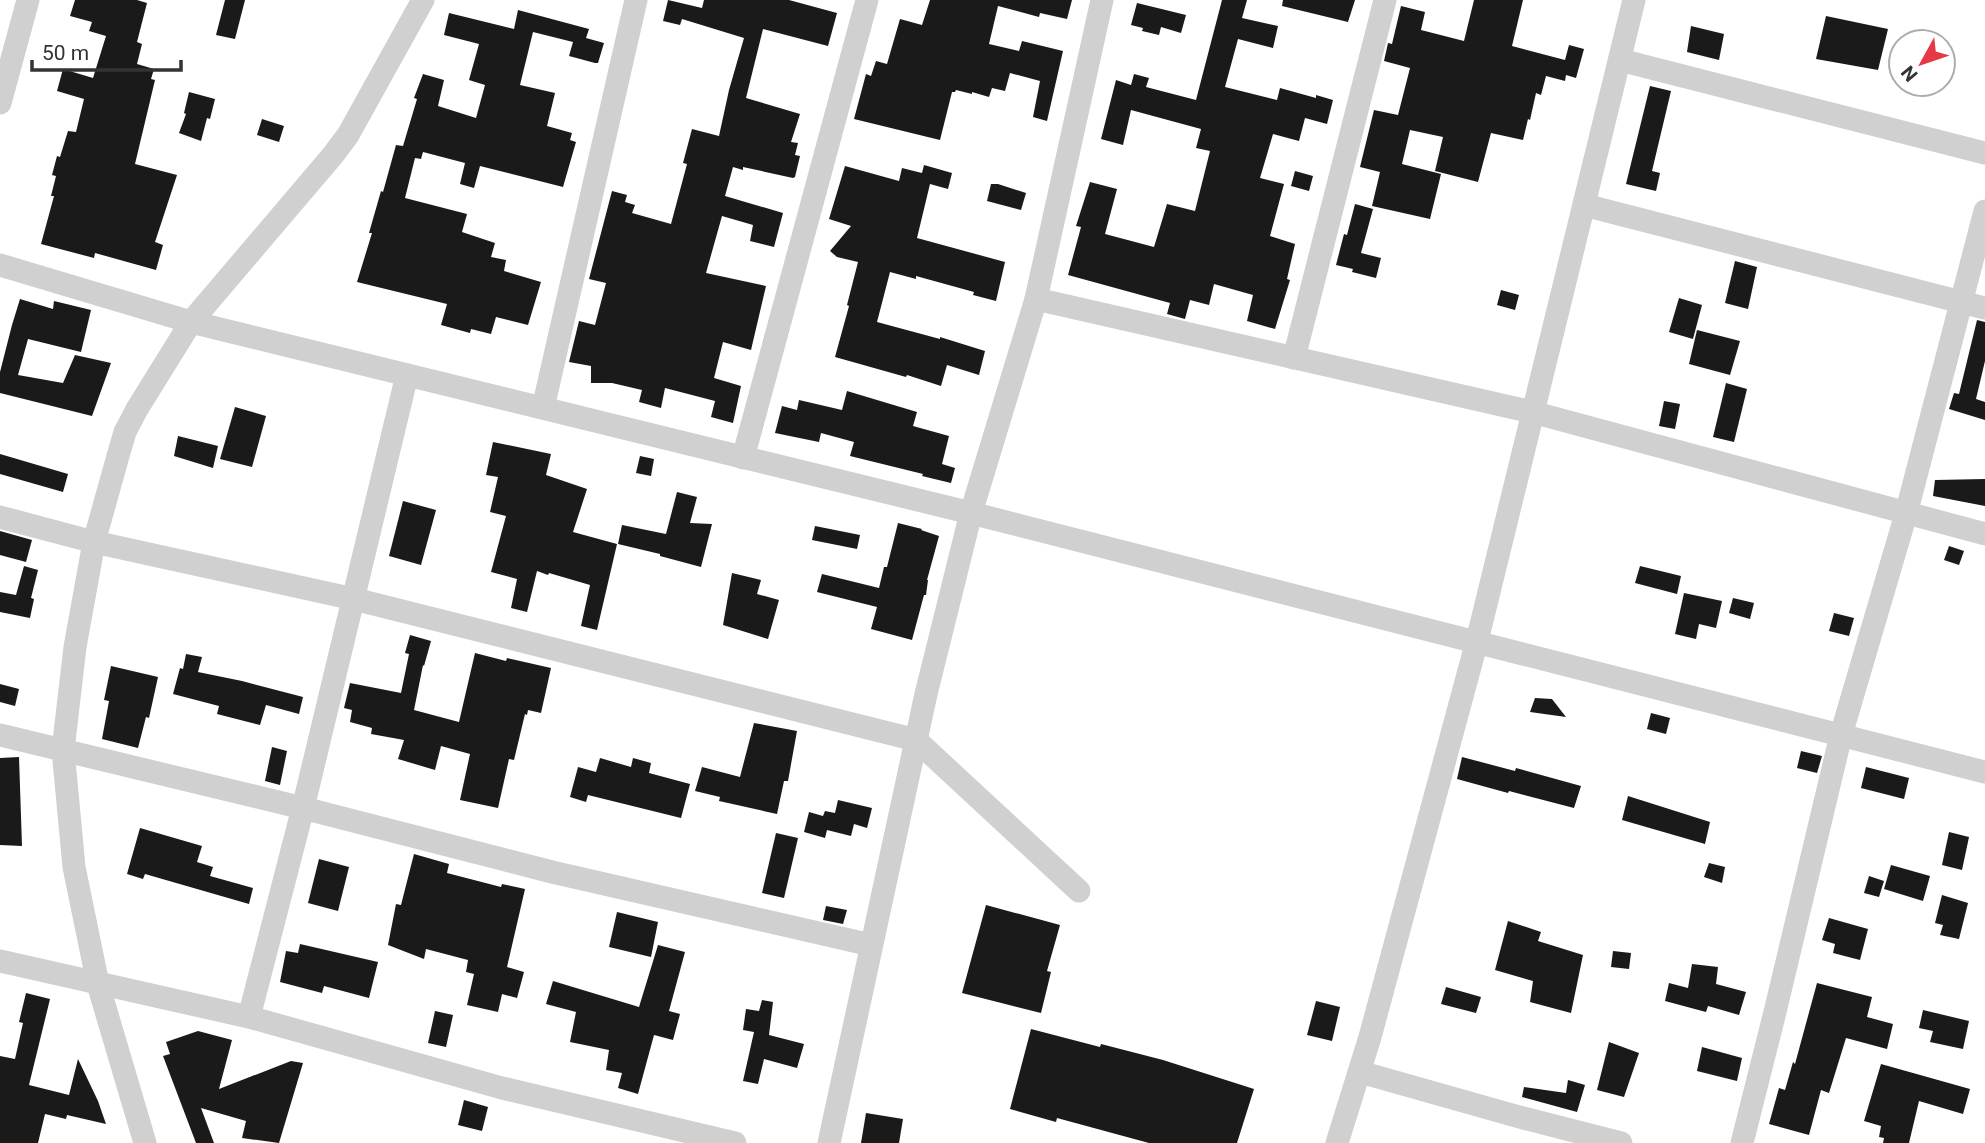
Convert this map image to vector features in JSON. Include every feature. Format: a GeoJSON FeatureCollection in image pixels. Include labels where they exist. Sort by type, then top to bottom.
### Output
{"type":"FeatureCollection","features":[{"type":"Feature","properties":{"kind":"street"},"geometry":{"type":"LineString","coordinates":[[0,103],[28,0]]}},
{"type":"Feature","properties":{"kind":"street"},"geometry":{"type":"LineString","coordinates":[[145,1143],[98,984],[74,867],[62,751],[75,647],[94,542],[125,432],[137,409],[191,322],[333,155],[362,111],[424,0]]}},
{"type":"Feature","properties":{"kind":"street"},"geometry":{"type":"LineString","coordinates":[[543,408],[636,0]]}},
{"type":"Feature","properties":{"kind":"street"},"geometry":{"type":"LineString","coordinates":[[743,458],[867,0]]}},
{"type":"Feature","properties":{"kind":"street"},"geometry":{"type":"LineString","coordinates":[[829,1143],[916,740],[971,513],[1036,299],[1102,0]]}},
{"type":"Feature","properties":{"kind":"street"},"geometry":{"type":"LineString","coordinates":[[1294,358],[1385,0]]}},
{"type":"Feature","properties":{"kind":"street"},"geometry":{"type":"LineString","coordinates":[[1337,1143],[1360,1072],[1477,641],[1634,0]]}},
{"type":"Feature","properties":{"kind":"street"},"geometry":{"type":"LineString","coordinates":[[1619,60],[1985,153]]}},
{"type":"Feature","properties":{"kind":"street"},"geometry":{"type":"LineString","coordinates":[[1584,205],[1985,308]]}},
{"type":"Feature","properties":{"kind":"street"},"geometry":{"type":"LineString","coordinates":[[1742,1143],[1841,735],[1906,514],[1985,211]]}},
{"type":"Feature","properties":{"kind":"street"},"geometry":{"type":"LineString","coordinates":[[0,265],[191,322],[971,513],[1985,772]]}},
{"type":"Feature","properties":{"kind":"street"},"geometry":{"type":"LineString","coordinates":[[1036,299],[1532,412],[1985,534]]}},
{"type":"Feature","properties":{"kind":"street"},"geometry":{"type":"LineString","coordinates":[[249,1017],[303,808],[407,375]]}},
{"type":"Feature","properties":{"kind":"street"},"geometry":{"type":"LineString","coordinates":[[0,517],[94,542],[354,599],[916,740],[1079,891]]}},
{"type":"Feature","properties":{"kind":"street"},"geometry":{"type":"LineString","coordinates":[[0,735],[303,808],[552,872],[871,945]]}},
{"type":"Feature","properties":{"kind":"street"},"geometry":{"type":"LineString","coordinates":[[0,961],[249,1017],[502,1088],[735,1143]]}},
{"type":"Feature","properties":{"kind":"street"},"geometry":{"type":"LineString","coordinates":[[1360,1072],[1621,1143]]}},
{"type":"Feature","properties":{"kind":"building"},"geometry":{"type":"Polygon","coordinates":[[[75,0],[137,0],[147,3],[137,42],[142,44],[137,64],[154,69],[151,79],[155,80],[135,164],[177,175],[155,242],[163,245],[156,270],[95,253],[94,258],[41,244],[54,196],[51,196],[56,176],[52,175],[57,156],[60,157],[68,131],[76,132],[84,99],[57,91],[63,69],[93,78],[106,36],[89,31],[92,22],[70,16],[75,0]]]}},
{"type":"Feature","properties":{"kind":"building"},"geometry":{"type":"Polygon","coordinates":[[[225,0],[245,0],[235,39],[216,35],[225,0]]]}},
{"type":"Feature","properties":{"kind":"building"},"geometry":{"type":"Polygon","coordinates":[[[668,0],[702,8],[704,0],[789,0],[837,13],[828,46],[763,29],[746,98],[800,114],[791,142],[798,143],[795,155],[800,156],[793,178],[733,167],[725,196],[783,213],[774,247],[750,241],[753,225],[722,216],[706,273],[766,286],[751,350],[723,342],[714,378],[741,386],[733,423],[711,417],[715,401],[665,388],[661,408],[639,402],[642,390],[612,383],[591,383],[591,366],[569,362],[579,321],[595,325],[606,283],[589,279],[612,191],[627,195],[625,202],[635,205],[632,213],[671,224],[687,164],[683,163],[692,129],[719,136],[744,38],[682,19],[680,25],[663,21],[668,0]]]}},
{"type":"Feature","properties":{"kind":"building"},"geometry":{"type":"Polygon","coordinates":[[[930,0],[1072,0],[1067,19],[1040,13],[1039,17],[998,6],[989,44],[1019,51],[1022,41],[1063,51],[1047,121],[1033,117],[1040,81],[1010,73],[1005,91],[992,88],[989,97],[972,92],[952,92],[940,140],[854,119],[866,74],[871,76],[876,61],[887,64],[900,19],[922,25],[930,0]]]}},
{"type":"Feature","properties":{"kind":"building"},"geometry":{"type":"Polygon","coordinates":[[[1222,0],[1247,0],[1242,18],[1278,26],[1273,48],[1238,39],[1225,87],[1277,100],[1280,88],[1333,100],[1327,124],[1305,118],[1299,141],[1273,134],[1260,178],[1284,184],[1270,236],[1295,244],[1287,279],[1290,280],[1275,329],[1247,321],[1253,295],[1214,284],[1209,305],[1190,300],[1185,319],[1167,314],[1170,303],[1068,275],[1081,227],[1076,226],[1090,182],[1117,189],[1105,234],[1154,247],[1167,204],[1195,211],[1210,151],[1196,148],[1201,129],[1131,110],[1123,145],[1101,139],[1116,80],[1131,85],[1134,74],[1149,78],[1146,87],[1196,100],[1222,0]]]}},
{"type":"Feature","properties":{"kind":"building"},"geometry":{"type":"Polygon","coordinates":[[[1283,0],[1355,0],[1348,22],[1282,6],[1283,0]]]}},
{"type":"Feature","properties":{"kind":"building"},"geometry":{"type":"Polygon","coordinates":[[[1474,0],[1523,0],[1512,46],[1565,60],[1569,45],[1584,49],[1576,78],[1566,75],[1565,81],[1546,76],[1541,95],[1536,93],[1523,140],[1491,133],[1478,182],[1435,171],[1443,137],[1410,130],[1402,164],[1441,174],[1430,219],[1372,206],[1380,172],[1360,167],[1374,110],[1398,115],[1410,68],[1384,61],[1388,43],[1392,44],[1401,6],[1425,12],[1421,30],[1464,41],[1474,0]]]}},
{"type":"Feature","properties":{"kind":"building"},"geometry":{"type":"Polygon","coordinates":[[[1137,3],[1186,15],[1181,33],[1161,27],[1159,35],[1131,25],[1137,3]]]}},
{"type":"Feature","properties":{"kind":"building"},"geometry":{"type":"Polygon","coordinates":[[[518,10],[589,29],[586,38],[604,43],[598,63],[595,63],[569,56],[573,42],[533,32],[520,85],[555,93],[547,126],[572,133],[570,140],[576,142],[563,187],[480,166],[474,188],[460,184],[465,163],[423,152],[421,159],[415,158],[405,198],[467,214],[462,232],[495,243],[491,257],[506,260],[504,271],[541,282],[528,325],[496,317],[491,334],[471,329],[470,333],[441,325],[447,304],[357,282],[381,191],[383,192],[396,145],[403,146],[417,99],[414,98],[423,74],[444,80],[438,106],[476,118],[485,85],[469,80],[479,44],[444,35],[449,13],[514,29],[518,10]]]}},
{"type":"Feature","properties":{"kind":"building"},"geometry":{"type":"Polygon","coordinates":[[[1826,16],[1887,29],[1878,70],[1816,59],[1826,16]]]}},
{"type":"Feature","properties":{"kind":"building"},"geometry":{"type":"Polygon","coordinates":[[[1691,26],[1724,34],[1719,60],[1687,52],[1691,26]]]}},
{"type":"Feature","properties":{"kind":"building"},"geometry":{"type":"Polygon","coordinates":[[[1650,86],[1671,91],[1652,171],[1660,173],[1656,191],[1626,184],[1650,86]]]}},
{"type":"Feature","properties":{"kind":"building"},"geometry":{"type":"Polygon","coordinates":[[[189,92],[215,99],[201,141],[179,133],[186,114],[184,113],[189,92]]]}},
{"type":"Feature","properties":{"kind":"building"},"geometry":{"type":"Polygon","coordinates":[[[262,119],[284,126],[279,142],[257,135],[262,119]]]}},
{"type":"Feature","properties":{"kind":"building"},"geometry":{"type":"Polygon","coordinates":[[[924,165],[952,173],[948,189],[930,184],[917,238],[1005,262],[996,301],[916,276],[916,279],[890,272],[877,322],[985,351],[979,375],[947,365],[941,386],[835,357],[858,262],[837,257],[830,251],[851,226],[829,219],[845,166],[899,181],[902,168],[922,173],[924,165]]]}},
{"type":"Feature","properties":{"kind":"building"},"geometry":{"type":"Polygon","coordinates":[[[1295,171],[1313,176],[1309,191],[1291,186],[1295,171]]]}},
{"type":"Feature","properties":{"kind":"building"},"geometry":{"type":"Polygon","coordinates":[[[991,184],[1026,193],[1021,210],[987,201],[991,184]]]}},
{"type":"Feature","properties":{"kind":"building"},"geometry":{"type":"Polygon","coordinates":[[[1355,204],[1373,209],[1361,253],[1381,258],[1376,278],[1336,265],[1355,204]]]}},
{"type":"Feature","properties":{"kind":"building"},"geometry":{"type":"Polygon","coordinates":[[[1735,261],[1757,267],[1748,309],[1725,303],[1735,261]]]}},
{"type":"Feature","properties":{"kind":"building"},"geometry":{"type":"Polygon","coordinates":[[[1501,290],[1519,295],[1515,310],[1497,305],[1501,290]]]}},
{"type":"Feature","properties":{"kind":"building"},"geometry":{"type":"Polygon","coordinates":[[[1679,298],[1702,305],[1693,339],[1669,332],[1679,298]]]}},
{"type":"Feature","properties":{"kind":"building"},"geometry":{"type":"Polygon","coordinates":[[[20,299],[53,309],[54,301],[91,310],[81,352],[28,339],[18,375],[63,383],[75,355],[111,363],[92,416],[0,393],[0,372],[20,299]]]}},
{"type":"Feature","properties":{"kind":"building"},"geometry":{"type":"Polygon","coordinates":[[[1977,320],[1985,322],[1985,361],[1976,399],[1985,402],[1985,420],[1949,409],[1954,393],[1959,394],[1977,320]]]}},
{"type":"Feature","properties":{"kind":"building"},"geometry":{"type":"Polygon","coordinates":[[[1697,330],[1740,341],[1730,375],[1689,364],[1697,330]]]}},
{"type":"Feature","properties":{"kind":"building"},"geometry":{"type":"Polygon","coordinates":[[[1726,383],[1747,389],[1734,442],[1713,437],[1726,383]]]}},
{"type":"Feature","properties":{"kind":"building"},"geometry":{"type":"Polygon","coordinates":[[[847,391],[917,412],[913,426],[949,436],[942,464],[955,468],[951,483],[850,456],[854,442],[821,433],[819,442],[775,433],[782,406],[797,410],[799,400],[842,410],[847,391]]]}},
{"type":"Feature","properties":{"kind":"building"},"geometry":{"type":"Polygon","coordinates":[[[1664,401],[1680,404],[1675,429],[1659,426],[1664,401]]]}},
{"type":"Feature","properties":{"kind":"building"},"geometry":{"type":"Polygon","coordinates":[[[235,407],[266,416],[252,467],[220,459],[235,407]]]}},
{"type":"Feature","properties":{"kind":"building"},"geometry":{"type":"Polygon","coordinates":[[[178,436],[218,446],[213,468],[174,456],[178,436]]]}},
{"type":"Feature","properties":{"kind":"building"},"geometry":{"type":"Polygon","coordinates":[[[493,442],[551,454],[546,475],[587,489],[573,532],[617,544],[597,630],[581,626],[590,585],[537,571],[527,612],[511,608],[517,579],[491,572],[506,516],[490,512],[498,477],[486,475],[493,442]]]}},
{"type":"Feature","properties":{"kind":"building"},"geometry":{"type":"Polygon","coordinates":[[[0,454],[68,474],[63,492],[0,474],[0,454]]]}},
{"type":"Feature","properties":{"kind":"building"},"geometry":{"type":"Polygon","coordinates":[[[640,456],[654,459],[651,476],[636,473],[640,456]]]}},
{"type":"Feature","properties":{"kind":"building"},"geometry":{"type":"Polygon","coordinates":[[[1985,479],[1985,506],[1933,496],[1935,480],[1985,479]]]}},
{"type":"Feature","properties":{"kind":"building"},"geometry":{"type":"Polygon","coordinates":[[[677,492],[697,497],[690,523],[712,524],[701,567],[618,544],[622,525],[666,534],[677,492]]]}},
{"type":"Feature","properties":{"kind":"building"},"geometry":{"type":"Polygon","coordinates":[[[403,501],[436,510],[421,565],[389,556],[403,501]]]}},
{"type":"Feature","properties":{"kind":"building"},"geometry":{"type":"Polygon","coordinates":[[[898,523],[939,536],[927,580],[926,595],[912,640],[871,629],[877,607],[817,592],[822,574],[879,588],[898,523]]]}},
{"type":"Feature","properties":{"kind":"building"},"geometry":{"type":"Polygon","coordinates":[[[815,526],[860,535],[857,549],[812,540],[815,526]]]}},
{"type":"Feature","properties":{"kind":"building"},"geometry":{"type":"Polygon","coordinates":[[[0,531],[32,540],[26,562],[0,555],[0,531]]]}},
{"type":"Feature","properties":{"kind":"building"},"geometry":{"type":"Polygon","coordinates":[[[1949,546],[1964,551],[1959,565],[1944,560],[1949,546]]]}},
{"type":"Feature","properties":{"kind":"building"},"geometry":{"type":"Polygon","coordinates":[[[24,566],[38,570],[31,598],[34,599],[30,618],[0,612],[0,592],[16,595],[24,566]]]}},
{"type":"Feature","properties":{"kind":"building"},"geometry":{"type":"Polygon","coordinates":[[[1640,566],[1681,576],[1677,594],[1635,583],[1640,566]]]}},
{"type":"Feature","properties":{"kind":"building"},"geometry":{"type":"Polygon","coordinates":[[[732,573],[761,580],[757,594],[779,600],[768,639],[723,625],[732,573]]]}},
{"type":"Feature","properties":{"kind":"building"},"geometry":{"type":"Polygon","coordinates":[[[1684,593],[1722,601],[1716,628],[1699,624],[1696,639],[1675,634],[1684,593]]]}},
{"type":"Feature","properties":{"kind":"building"},"geometry":{"type":"Polygon","coordinates":[[[1733,598],[1754,603],[1750,619],[1729,613],[1733,598]]]}},
{"type":"Feature","properties":{"kind":"building"},"geometry":{"type":"Polygon","coordinates":[[[1834,613],[1854,618],[1849,636],[1829,631],[1834,613]]]}},
{"type":"Feature","properties":{"kind":"building"},"geometry":{"type":"Polygon","coordinates":[[[410,635],[431,641],[414,710],[459,722],[475,653],[551,668],[541,713],[528,710],[527,715],[525,714],[514,760],[509,759],[498,808],[460,800],[470,754],[441,746],[435,770],[398,759],[404,740],[371,734],[372,728],[350,722],[352,710],[344,708],[350,683],[401,693],[409,654],[405,653],[410,635]]]}},
{"type":"Feature","properties":{"kind":"building"},"geometry":{"type":"Polygon","coordinates":[[[186,654],[202,657],[198,672],[303,697],[299,714],[266,705],[260,725],[217,714],[219,706],[173,694],[186,654]]]}},
{"type":"Feature","properties":{"kind":"building"},"geometry":{"type":"Polygon","coordinates":[[[111,666],[158,677],[149,718],[146,717],[138,748],[102,739],[109,701],[104,700],[111,666]]]}},
{"type":"Feature","properties":{"kind":"building"},"geometry":{"type":"Polygon","coordinates":[[[0,684],[19,689],[15,706],[0,702],[0,684]]]}},
{"type":"Feature","properties":{"kind":"building"},"geometry":{"type":"Polygon","coordinates":[[[1535,698],[1552,699],[1566,717],[1530,712],[1535,698]]]}},
{"type":"Feature","properties":{"kind":"building"},"geometry":{"type":"Polygon","coordinates":[[[1651,713],[1670,718],[1666,734],[1647,729],[1651,713]]]}},
{"type":"Feature","properties":{"kind":"building"},"geometry":{"type":"Polygon","coordinates":[[[754,723],[797,731],[788,781],[784,781],[777,814],[719,801],[720,797],[695,791],[702,767],[740,777],[754,723]]]}},
{"type":"Feature","properties":{"kind":"building"},"geometry":{"type":"Polygon","coordinates":[[[272,747],[287,751],[280,785],[265,781],[272,747]]]}},
{"type":"Feature","properties":{"kind":"building"},"geometry":{"type":"Polygon","coordinates":[[[1801,751],[1822,756],[1817,773],[1797,768],[1801,751]]]}},
{"type":"Feature","properties":{"kind":"building"},"geometry":{"type":"Polygon","coordinates":[[[19,757],[22,846],[0,845],[0,758],[19,757]]]}},
{"type":"Feature","properties":{"kind":"building"},"geometry":{"type":"Polygon","coordinates":[[[1462,757],[1581,786],[1574,808],[1457,779],[1462,757]]]}},
{"type":"Feature","properties":{"kind":"building"},"geometry":{"type":"Polygon","coordinates":[[[600,758],[631,767],[633,758],[651,763],[649,773],[690,784],[681,818],[588,795],[586,802],[570,797],[578,767],[596,772],[600,758]]]}},
{"type":"Feature","properties":{"kind":"building"},"geometry":{"type":"Polygon","coordinates":[[[1866,767],[1909,778],[1904,799],[1861,788],[1866,767]]]}},
{"type":"Feature","properties":{"kind":"building"},"geometry":{"type":"Polygon","coordinates":[[[1628,796],[1710,822],[1705,844],[1622,820],[1628,796]]]}},
{"type":"Feature","properties":{"kind":"building"},"geometry":{"type":"Polygon","coordinates":[[[838,800],[872,808],[867,828],[854,824],[851,836],[827,830],[825,838],[804,832],[809,812],[823,816],[825,811],[835,813],[838,800]]]}},
{"type":"Feature","properties":{"kind":"building"},"geometry":{"type":"Polygon","coordinates":[[[140,828],[202,846],[197,862],[213,867],[210,876],[253,888],[249,904],[145,874],[143,879],[127,874],[140,828]]]}},
{"type":"Feature","properties":{"kind":"building"},"geometry":{"type":"Polygon","coordinates":[[[1949,832],[1969,837],[1962,870],[1942,865],[1949,832]]]}},
{"type":"Feature","properties":{"kind":"building"},"geometry":{"type":"Polygon","coordinates":[[[776,833],[798,838],[784,898],[762,893],[776,833]]]}},
{"type":"Feature","properties":{"kind":"building"},"geometry":{"type":"Polygon","coordinates":[[[414,854],[449,864],[447,873],[501,887],[502,884],[525,889],[507,967],[524,972],[517,998],[502,994],[498,1012],[467,1005],[474,974],[466,972],[468,960],[426,949],[424,959],[388,945],[396,904],[401,905],[414,854]]]}},
{"type":"Feature","properties":{"kind":"building"},"geometry":{"type":"Polygon","coordinates":[[[319,859],[349,867],[338,911],[308,903],[319,859]]]}},
{"type":"Feature","properties":{"kind":"building"},"geometry":{"type":"Polygon","coordinates":[[[1709,863],[1725,867],[1722,883],[1704,877],[1709,863]]]}},
{"type":"Feature","properties":{"kind":"building"},"geometry":{"type":"Polygon","coordinates":[[[1891,865],[1930,876],[1923,901],[1884,889],[1891,865]]]}},
{"type":"Feature","properties":{"kind":"building"},"geometry":{"type":"Polygon","coordinates":[[[1869,876],[1884,881],[1879,897],[1864,893],[1869,876]]]}},
{"type":"Feature","properties":{"kind":"building"},"geometry":{"type":"Polygon","coordinates":[[[1942,895],[1968,903],[1959,939],[1940,935],[1943,925],[1935,923],[1942,895]]]}},
{"type":"Feature","properties":{"kind":"building"},"geometry":{"type":"Polygon","coordinates":[[[986,905],[1060,925],[1047,971],[1051,972],[1041,1013],[962,993],[986,905]]]}},
{"type":"Feature","properties":{"kind":"building"},"geometry":{"type":"Polygon","coordinates":[[[826,906],[847,910],[843,924],[823,920],[826,906]]]}},
{"type":"Feature","properties":{"kind":"building"},"geometry":{"type":"Polygon","coordinates":[[[617,912],[658,922],[651,957],[609,947],[617,912]]]}},
{"type":"Feature","properties":{"kind":"building"},"geometry":{"type":"Polygon","coordinates":[[[1829,918],[1868,929],[1860,960],[1833,953],[1835,944],[1822,940],[1829,918]]]}},
{"type":"Feature","properties":{"kind":"building"},"geometry":{"type":"Polygon","coordinates":[[[1508,921],[1541,932],[1538,941],[1583,955],[1571,1013],[1530,1002],[1533,981],[1495,970],[1508,921]]]}},
{"type":"Feature","properties":{"kind":"building"},"geometry":{"type":"Polygon","coordinates":[[[300,944],[378,962],[369,998],[324,986],[322,993],[280,982],[286,951],[298,953],[300,944]]]}},
{"type":"Feature","properties":{"kind":"building"},"geometry":{"type":"Polygon","coordinates":[[[658,945],[685,952],[669,1011],[680,1014],[673,1040],[654,1035],[638,1094],[618,1088],[622,1073],[606,1070],[609,1050],[570,1042],[576,1012],[546,1004],[553,981],[639,1007],[658,945]]]}},
{"type":"Feature","properties":{"kind":"building"},"geometry":{"type":"Polygon","coordinates":[[[1613,951],[1631,953],[1629,969],[1611,967],[1613,951]]]}},
{"type":"Feature","properties":{"kind":"building"},"geometry":{"type":"Polygon","coordinates":[[[1692,964],[1718,967],[1716,984],[1746,992],[1739,1015],[1708,1006],[1706,1012],[1665,1001],[1669,983],[1688,988],[1692,964]]]}},
{"type":"Feature","properties":{"kind":"building"},"geometry":{"type":"Polygon","coordinates":[[[1817,983],[1872,997],[1867,1017],[1893,1024],[1887,1049],[1846,1038],[1829,1093],[1821,1090],[1809,1135],[1769,1124],[1779,1088],[1785,1090],[1793,1062],[1795,1064],[1817,983]]]}},
{"type":"Feature","properties":{"kind":"building"},"geometry":{"type":"Polygon","coordinates":[[[1446,987],[1481,997],[1476,1013],[1441,1004],[1446,987]]]}},
{"type":"Feature","properties":{"kind":"building"},"geometry":{"type":"Polygon","coordinates":[[[26,993],[50,999],[29,1085],[69,1095],[78,1059],[106,1124],[67,1115],[66,1119],[45,1114],[38,1143],[0,1143],[0,1056],[15,1059],[23,1023],[19,1022],[26,993]]]}},
{"type":"Feature","properties":{"kind":"building"},"geometry":{"type":"Polygon","coordinates":[[[762,1000],[773,1002],[769,1035],[804,1044],[797,1068],[764,1059],[758,1084],[743,1081],[754,1032],[743,1030],[746,1009],[759,1011],[762,1000]]]}},
{"type":"Feature","properties":{"kind":"building"},"geometry":{"type":"Polygon","coordinates":[[[1316,1001],[1340,1007],[1332,1041],[1307,1035],[1316,1001]]]}},
{"type":"Feature","properties":{"kind":"building"},"geometry":{"type":"Polygon","coordinates":[[[1923,1010],[1969,1021],[1963,1049],[1930,1042],[1933,1031],[1919,1028],[1923,1010]]]}},
{"type":"Feature","properties":{"kind":"building"},"geometry":{"type":"Polygon","coordinates":[[[435,1011],[453,1015],[446,1047],[428,1043],[435,1011]]]}},
{"type":"Feature","properties":{"kind":"building"},"geometry":{"type":"Polygon","coordinates":[[[1031,1029],[1163,1060],[1254,1089],[1237,1143],[1149,1143],[1057,1118],[1056,1122],[1010,1109],[1031,1029]]]}},
{"type":"Feature","properties":{"kind":"building"},"geometry":{"type":"Polygon","coordinates":[[[198,1031],[232,1040],[219,1089],[291,1061],[303,1063],[279,1143],[242,1138],[246,1121],[201,1108],[214,1143],[196,1143],[163,1056],[170,1054],[166,1042],[198,1031]]]}},
{"type":"Feature","properties":{"kind":"building"},"geometry":{"type":"Polygon","coordinates":[[[1609,1042],[1639,1053],[1624,1097],[1597,1090],[1609,1042]]]}},
{"type":"Feature","properties":{"kind":"building"},"geometry":{"type":"Polygon","coordinates":[[[1702,1047],[1742,1058],[1737,1081],[1697,1071],[1702,1047]]]}},
{"type":"Feature","properties":{"kind":"building"},"geometry":{"type":"Polygon","coordinates":[[[1881,1064],[1970,1089],[1963,1114],[1919,1101],[1909,1143],[1883,1143],[1884,1138],[1879,1137],[1881,1126],[1864,1121],[1881,1064]]]}},
{"type":"Feature","properties":{"kind":"building"},"geometry":{"type":"Polygon","coordinates":[[[1568,1080],[1585,1085],[1577,1112],[1522,1097],[1524,1087],[1566,1093],[1568,1080]]]}},
{"type":"Feature","properties":{"kind":"building"},"geometry":{"type":"Polygon","coordinates":[[[464,1100],[488,1107],[482,1131],[458,1125],[464,1100]]]}},
{"type":"Feature","properties":{"kind":"building"},"geometry":{"type":"Polygon","coordinates":[[[866,1113],[903,1119],[899,1143],[861,1143],[866,1113]]]}}]}
